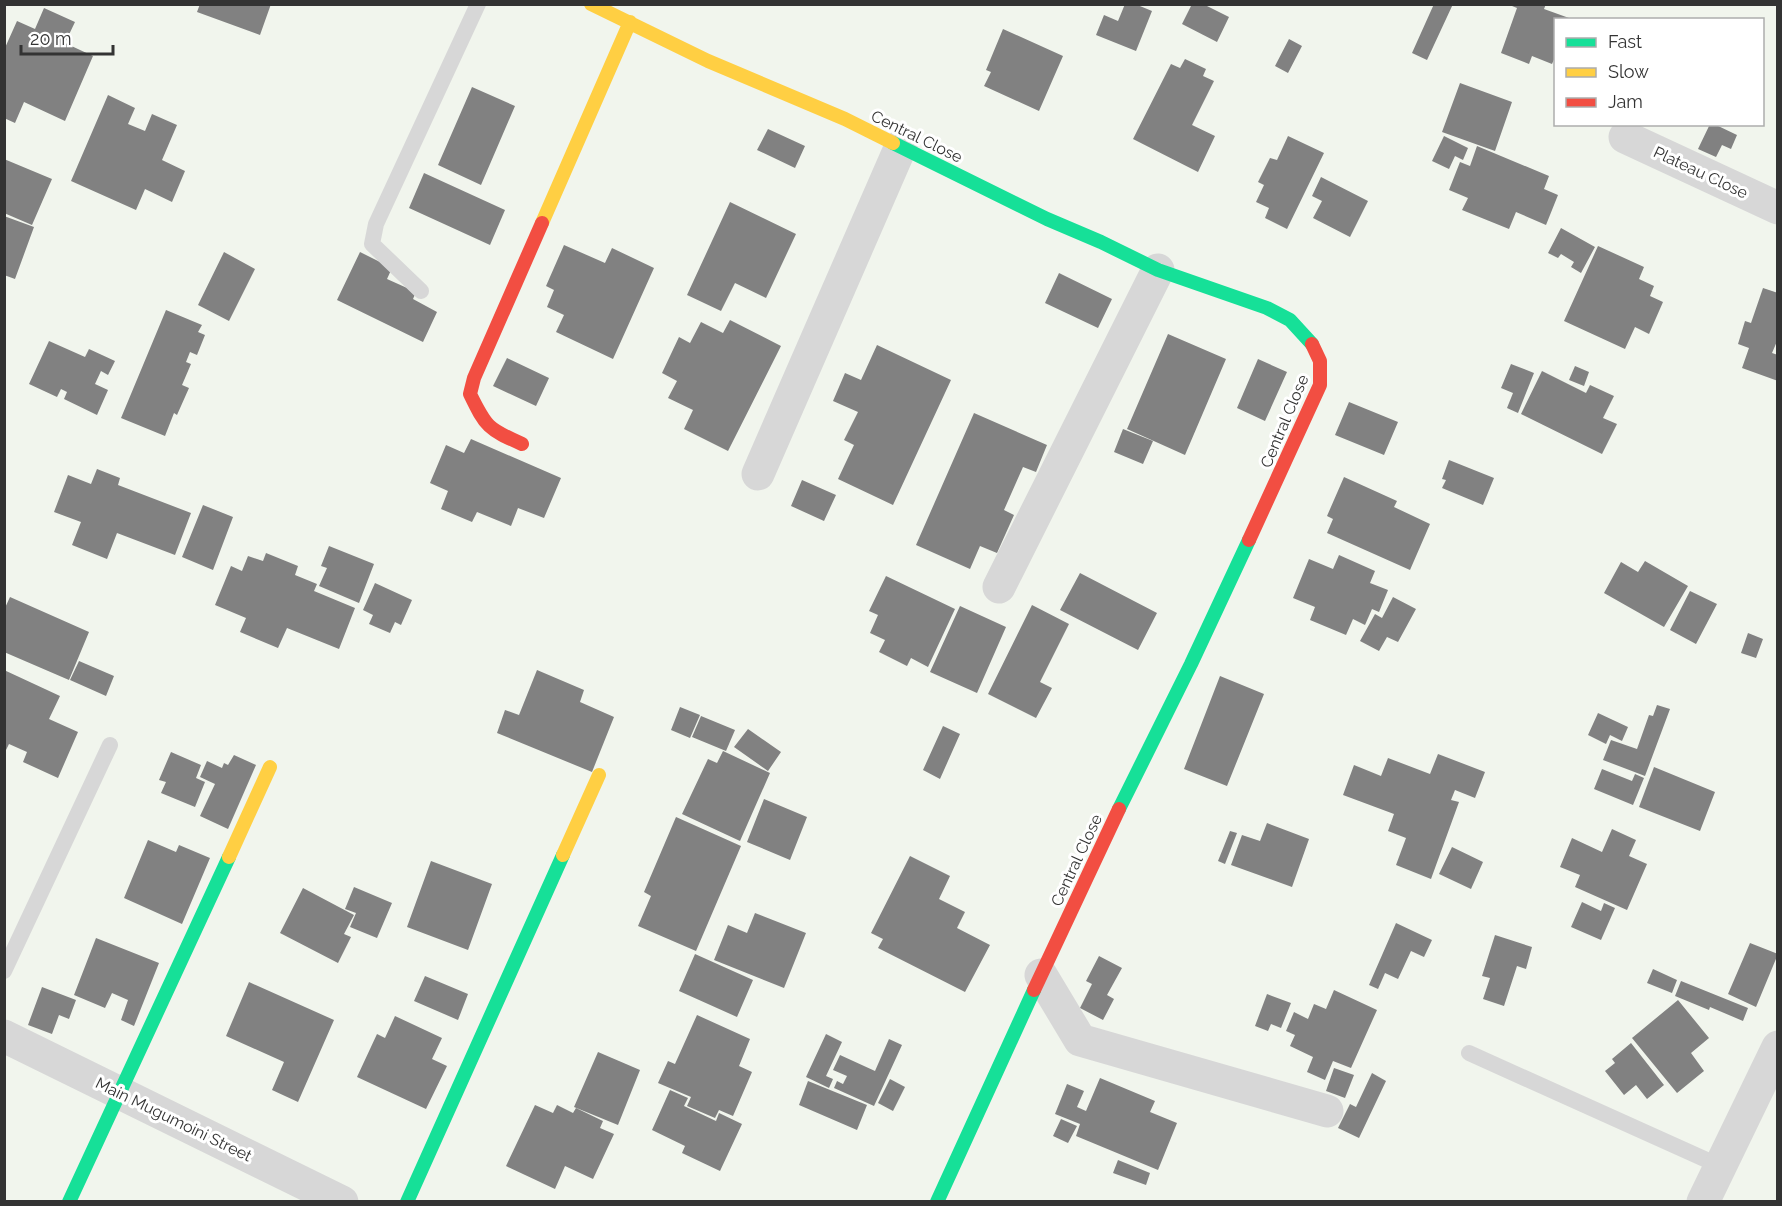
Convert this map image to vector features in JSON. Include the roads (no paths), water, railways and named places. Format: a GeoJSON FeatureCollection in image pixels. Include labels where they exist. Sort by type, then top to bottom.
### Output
{"type":"FeatureCollection","features":[{"type":"Feature","properties":{"kind":"street","name":"Central Close"},"geometry":{"type":"LineString","coordinates":[[591,4],[708,61],[845,119],[1047,219],[1158,270],[1266,308],[1290,320],[1301,330],[1314,346],[1320,361],[1320,385],[1233,575],[1093,861],[937,1202]]}},
{"type":"Feature","properties":{"kind":"street"},"geometry":{"type":"LineString","coordinates":[[522,444],[499,434],[484,422],[470,394],[474,378],[630,22]]}},
{"type":"Feature","properties":{"kind":"street","name":"Plateau Close"},"geometry":{"type":"LineString","coordinates":[[1625,137],[1778,208]]}},
{"type":"Feature","properties":{"kind":"street"},"geometry":{"type":"LineString","coordinates":[[758,474],[902,146]]}},
{"type":"Feature","properties":{"kind":"street"},"geometry":{"type":"LineString","coordinates":[[999,587],[1158,270]]}},
{"type":"Feature","properties":{"kind":"street"},"geometry":{"type":"LineString","coordinates":[[69,1202],[270,767]]}},
{"type":"Feature","properties":{"kind":"street"},"geometry":{"type":"LineString","coordinates":[[407,1202],[599,775]]}},
{"type":"Feature","properties":{"kind":"street"},"geometry":{"type":"LineString","coordinates":[[1041,975],[1080,1040],[1327,1111]]}},
{"type":"Feature","properties":{"kind":"street","name":"Main Mugumoini Street"},"geometry":{"type":"LineString","coordinates":[[4,1036],[341,1201]]}},
{"type":"Feature","properties":{"kind":"street"},"geometry":{"type":"LineString","coordinates":[[1703,1202],[1778,1047]]}},
{"type":"Feature","properties":{"kind":"lane"},"geometry":{"type":"LineString","coordinates":[[421,291],[372,244],[376,224],[478,4]]}},
{"type":"Feature","properties":{"kind":"lane"},"geometry":{"type":"LineString","coordinates":[[4,971],[110,745]]}},
{"type":"Feature","properties":{"kind":"lane"},"geometry":{"type":"LineString","coordinates":[[1469,1053],[1720,1166]]}}]}
